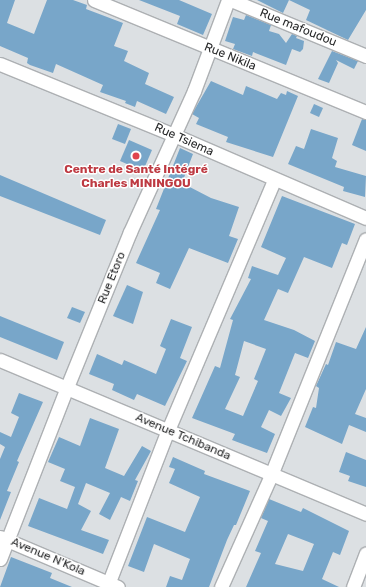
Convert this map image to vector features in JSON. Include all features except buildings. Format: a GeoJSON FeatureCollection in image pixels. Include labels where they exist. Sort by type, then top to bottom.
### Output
{"type":"FeatureCollection","features":[{"type":"Feature","properties":{"kind":"street","name":"Rue Nikila"},"geometry":{"type":"LineString","coordinates":[[94,0],[366,112]]}},
{"type":"Feature","properties":{"kind":"street","name":"Rue Etoro"},"geometry":{"type":"LineString","coordinates":[[0,559],[4,539],[211,49],[230,0]]}},
{"type":"Feature","properties":{"kind":"street","name":"Rue mafoudou"},"geometry":{"type":"LineString","coordinates":[[230,0],[366,56]]}},
{"type":"Feature","properties":{"kind":"street","name":"Rue Tsiema"},"geometry":{"type":"LineString","coordinates":[[0,64],[174,135],[274,180],[366,218]]}},
{"type":"Feature","properties":{"kind":"street"},"geometry":{"type":"LineString","coordinates":[[111,586],[168,430],[274,180]]}},
{"type":"Feature","properties":{"kind":"street"},"geometry":{"type":"LineString","coordinates":[[221,587],[271,475],[366,239]]}},
{"type":"Feature","properties":{"kind":"street","name":"Avenue Tchibanda"},"geometry":{"type":"LineString","coordinates":[[0,360],[366,514]]}},
{"type":"Feature","properties":{"kind":"street","name":"Avenue N'Kola"},"geometry":{"type":"LineString","coordinates":[[4,539],[111,586]]}},
{"type":"Feature","properties":{"kind":"street"},"geometry":{"type":"LineString","coordinates":[[353,587],[366,553]]}},
{"type":"Feature","properties":{"kind":"place","name":"Centre de Santé Intégré Charles MININGOU"},"geometry":{"type":"Point","coordinates":[136,156]}}]}
